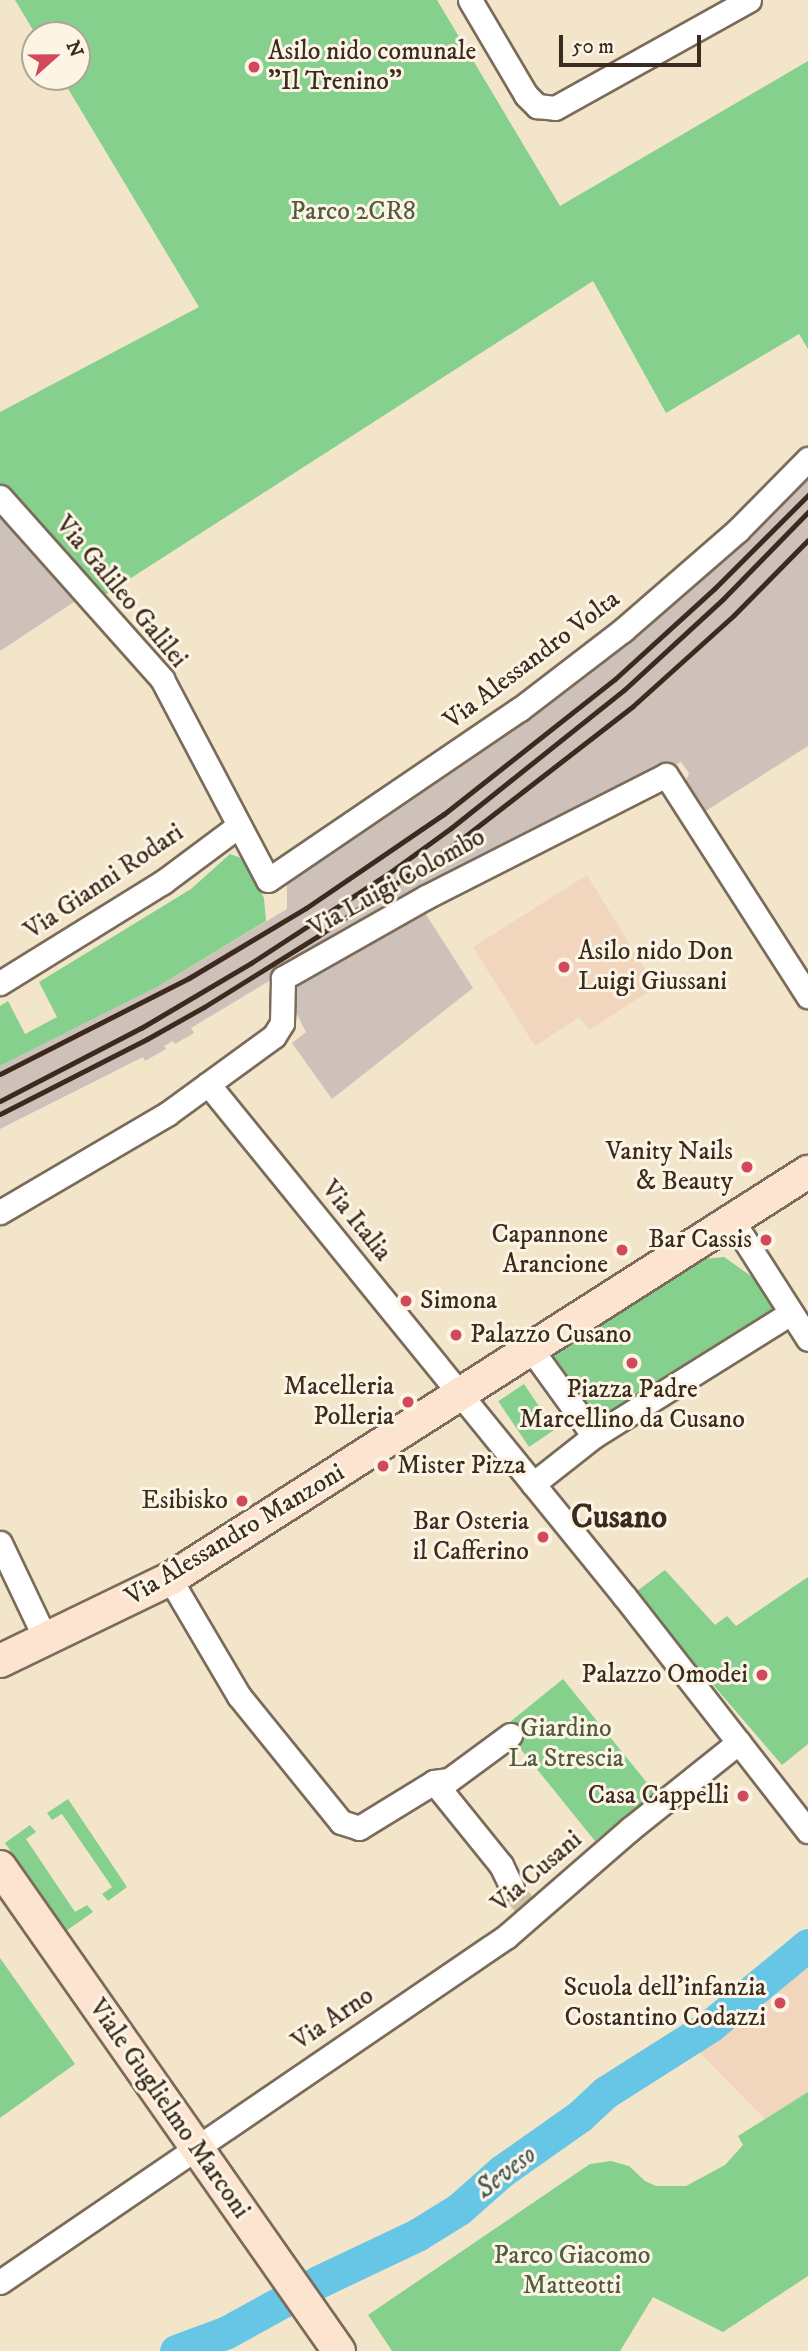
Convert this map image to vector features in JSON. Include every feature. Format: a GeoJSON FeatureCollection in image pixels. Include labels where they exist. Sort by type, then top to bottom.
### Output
{"type":"FeatureCollection","features":[{"type":"Feature","properties":{"kind":"street"},"geometry":{"type":"LineString","coordinates":[[470,0],[526,95],[537,106],[555,107],[749,0]]}},
{"type":"Feature","properties":{"kind":"street","name":"Via Alessandro Volta"},"geometry":{"type":"LineString","coordinates":[[268,880],[520,709],[623,630],[738,530],[808,459]]}},
{"type":"Feature","properties":{"kind":"street","name":"Via Galileo Galilei"},"geometry":{"type":"LineString","coordinates":[[0,497],[162,678],[268,880]]}},
{"type":"Feature","properties":{"kind":"street","name":"Via Luigi Colombo"},"geometry":{"type":"LineString","coordinates":[[0,1212],[167,1114],[278,1032],[282,1023],[282,978],[426,897],[666,775],[808,996]]}},
{"type":"Feature","properties":{"kind":"street","name":"Via Gianni Rodari"},"geometry":{"type":"LineString","coordinates":[[0,983],[163,882],[238,825]]}},
{"type":"Feature","properties":{"kind":"street","name":"Via Italia"},"geometry":{"type":"LineString","coordinates":[[208,1084],[461,1394],[808,1831]]}},
{"type":"Feature","properties":{"kind":"street","name":"Via Alessandro Manzoni"},"geometry":{"type":"LineString","coordinates":[[0,1661],[170,1579],[808,1172]]}},
{"type":"Feature","properties":{"kind":"street"},"geometry":{"type":"LineString","coordinates":[[732,1220],[808,1339]]}},
{"type":"Feature","properties":{"kind":"street"},"geometry":{"type":"LineString","coordinates":[[533,1484],[594,1436],[791,1313]]}},
{"type":"Feature","properties":{"kind":"street"},"geometry":{"type":"LineString","coordinates":[[531,1349],[594,1436]]}},
{"type":"Feature","properties":{"kind":"street"},"geometry":{"type":"LineString","coordinates":[[0,1543],[46,1640]]}},
{"type":"Feature","properties":{"kind":"street"},"geometry":{"type":"LineString","coordinates":[[170,1579],[239,1696],[341,1822],[359,1828],[434,1782],[449,1780],[510,1735]]}},
{"type":"Feature","properties":{"kind":"street","name":"Via Cusani"},"geometry":{"type":"LineString","coordinates":[[502,1938],[529,1910],[739,1742]]}},
{"type":"Feature","properties":{"kind":"street"},"geometry":{"type":"LineString","coordinates":[[434,1782],[501,1865],[512,1888]]}},
{"type":"Feature","properties":{"kind":"street","name":"Viale Guglielmo Marconi"},"geometry":{"type":"LineString","coordinates":[[0,1867],[339,2351]]}},
{"type":"Feature","properties":{"kind":"street","name":"Via Arno"},"geometry":{"type":"LineString","coordinates":[[0,2282],[502,1938]]}},
{"type":"Feature","properties":{"kind":"shaded area"},"geometry":{"type":"Polygon","coordinates":[[[808,480],[808,746],[704,812],[685,783],[689,773],[681,762],[474,864],[319,951],[191,1028],[194,1033],[175,1044],[173,1041],[164,1046],[166,1049],[145,1061],[143,1057],[0,1129],[0,1066],[157,987],[287,909],[287,878],[739,540],[743,545],[808,480]]]}},
{"type":"Feature","properties":{"kind":"shaded area"},"geometry":{"type":"Polygon","coordinates":[[[0,499],[83,596],[0,651],[0,499]]]}},
{"type":"Feature","properties":{"kind":"shaded area","name":"Asilo nido Don Luigi Giussani"},"geometry":{"type":"Polygon","coordinates":[[[587,875],[656,987],[589,1030],[579,1017],[535,1046],[473,947],[587,875]]]}},
{"type":"Feature","properties":{"kind":"shaded area"},"geometry":{"type":"Polygon","coordinates":[[[420,905],[473,988],[332,1099],[292,1043],[306,1032],[291,1003],[296,977],[420,905]]]}},
{"type":"Feature","properties":{"kind":"shaded area","name":"Scuola dell'infanzia Costantino Codazzi"},"geometry":{"type":"Polygon","coordinates":[[[808,1957],[808,2092],[765,2119],[695,2048],[808,1957]]]}},
{"type":"Feature","properties":{"kind":"green space","name":"Parco 2CR8"},"geometry":{"type":"Polygon","coordinates":[[[15,0],[437,0],[560,206],[808,61],[808,349],[799,334],[666,413],[593,281],[103,596],[21,503],[0,487],[0,412],[199,307],[69,91],[91,91],[91,21],[28,21],[15,0]]]}},
{"type":"Feature","properties":{"kind":"green space"},"geometry":{"type":"Polygon","coordinates":[[[230,854],[244,859],[264,898],[266,921],[157,987],[0,1066],[0,1006],[8,1001],[25,1034],[57,1017],[39,982],[191,889],[230,854]]]}},
{"type":"Feature","properties":{"kind":"green space"},"geometry":{"type":"Polygon","coordinates":[[[724,1257],[758,1281],[773,1304],[773,1318],[751,1334],[737,1331],[597,1423],[551,1357],[703,1259],[724,1257]]]}},
{"type":"Feature","properties":{"kind":"green space"},"geometry":{"type":"Polygon","coordinates":[[[524,1384],[555,1430],[529,1447],[498,1401],[524,1384]]]}},
{"type":"Feature","properties":{"kind":"green space"},"geometry":{"type":"Polygon","coordinates":[[[665,1570],[715,1625],[727,1616],[736,1626],[808,1577],[808,1744],[782,1765],[677,1643],[637,1591],[665,1570]]]}},
{"type":"Feature","properties":{"kind":"green space","name":"Giardino La Strescia"},"geometry":{"type":"Polygon","coordinates":[[[563,1679],[655,1792],[595,1841],[503,1727],[563,1679]]]}},
{"type":"Feature","properties":{"kind":"green space"},"geometry":{"type":"Polygon","coordinates":[[[68,1799],[127,1887],[108,1901],[102,1894],[112,1887],[62,1814],[52,1820],[47,1813],[68,1799]]]}},
{"type":"Feature","properties":{"kind":"green space"},"geometry":{"type":"Polygon","coordinates":[[[30,1825],[36,1832],[26,1839],[75,1912],[87,1905],[93,1912],[66,1931],[5,1843],[30,1825]]]}},
{"type":"Feature","properties":{"kind":"green space"},"geometry":{"type":"Polygon","coordinates":[[[0,1958],[75,2064],[0,2118],[0,1958]]]}},
{"type":"Feature","properties":{"kind":"green space","name":"Parco Giacomo Matteotti"},"geometry":{"type":"Polygon","coordinates":[[[808,2092],[808,2276],[723,2332],[653,2297],[620,2351],[392,2351],[368,2315],[590,2164],[611,2161],[629,2166],[645,2181],[656,2186],[686,2186],[725,2165],[743,2145],[738,2136],[808,2092]]]}},
{"type":"Feature","properties":{"kind":"waterway","name":"Seveso"},"geometry":{"type":"LineString","coordinates":[[176,2351],[227,2332],[318,2282],[417,2235],[459,2209],[502,2171],[580,2116],[606,2092],[710,2026],[808,1945]]}},
{"type":"Feature","properties":{"kind":"tunnel"},"geometry":{"type":"LineString","coordinates":[[512,1888],[527,1908]]}},
{"type":"Feature","properties":{"kind":"railway"},"geometry":{"type":"LineString","coordinates":[[0,1074],[189,978],[306,908],[444,814],[615,679],[715,588],[808,495]]}},
{"type":"Feature","properties":{"kind":"railway"},"geometry":{"type":"LineString","coordinates":[[0,1101],[141,1028],[251,963],[389,873],[451,828],[624,690],[723,599],[808,512]]}},
{"type":"Feature","properties":{"kind":"railway"},"geometry":{"type":"LineString","coordinates":[[0,1114],[204,1007],[318,936],[459,841],[633,706],[734,615],[808,540]]}},
{"type":"Feature","properties":{"kind":"place","name":"Asilo nido comunale \"Il Trenino\""},"geometry":{"type":"Point","coordinates":[254,67]}},
{"type":"Feature","properties":{"kind":"place","name":"Asilo nido Don Luigi Giussani"},"geometry":{"type":"Point","coordinates":[564,967]}},
{"type":"Feature","properties":{"kind":"place","name":"Vanity Nails & Beauty"},"geometry":{"type":"Point","coordinates":[747,1167]}},
{"type":"Feature","properties":{"kind":"place","name":"Bar Cassis"},"geometry":{"type":"Point","coordinates":[766,1240]}},
{"type":"Feature","properties":{"kind":"place","name":"Capannone Arancione"},"geometry":{"type":"Point","coordinates":[622,1250]}},
{"type":"Feature","properties":{"kind":"place","name":"Simona"},"geometry":{"type":"Point","coordinates":[406,1301]}},
{"type":"Feature","properties":{"kind":"place","name":"Palazzo Cusano"},"geometry":{"type":"Point","coordinates":[456,1335]}},
{"type":"Feature","properties":{"kind":"place","name":"Piazza Padre Marcellino da Cusano"},"geometry":{"type":"Point","coordinates":[632,1363]}},
{"type":"Feature","properties":{"kind":"place","name":"Macelleria Polleria"},"geometry":{"type":"Point","coordinates":[408,1402]}},
{"type":"Feature","properties":{"kind":"place","name":"Mister Pizza"},"geometry":{"type":"Point","coordinates":[383,1466]}},
{"type":"Feature","properties":{"kind":"place","name":"Esibisko"},"geometry":{"type":"Point","coordinates":[242,1501]}},
{"type":"Feature","properties":{"kind":"place","name":"Bar Osteria il Cafferino"},"geometry":{"type":"Point","coordinates":[543,1537]}},
{"type":"Feature","properties":{"kind":"place","name":"Palazzo Omodei"},"geometry":{"type":"Point","coordinates":[762,1675]}},
{"type":"Feature","properties":{"kind":"place","name":"Casa Cappelli"},"geometry":{"type":"Point","coordinates":[743,1796]}},
{"type":"Feature","properties":{"kind":"place","name":"Scuola dell'infanzia Costantino Codazzi"},"geometry":{"type":"Point","coordinates":[780,2003]}},
{"type":"Feature","properties":{"kind":"district","name":"Cusano"},"geometry":{"type":"Point","coordinates":[619,1518]}}]}
